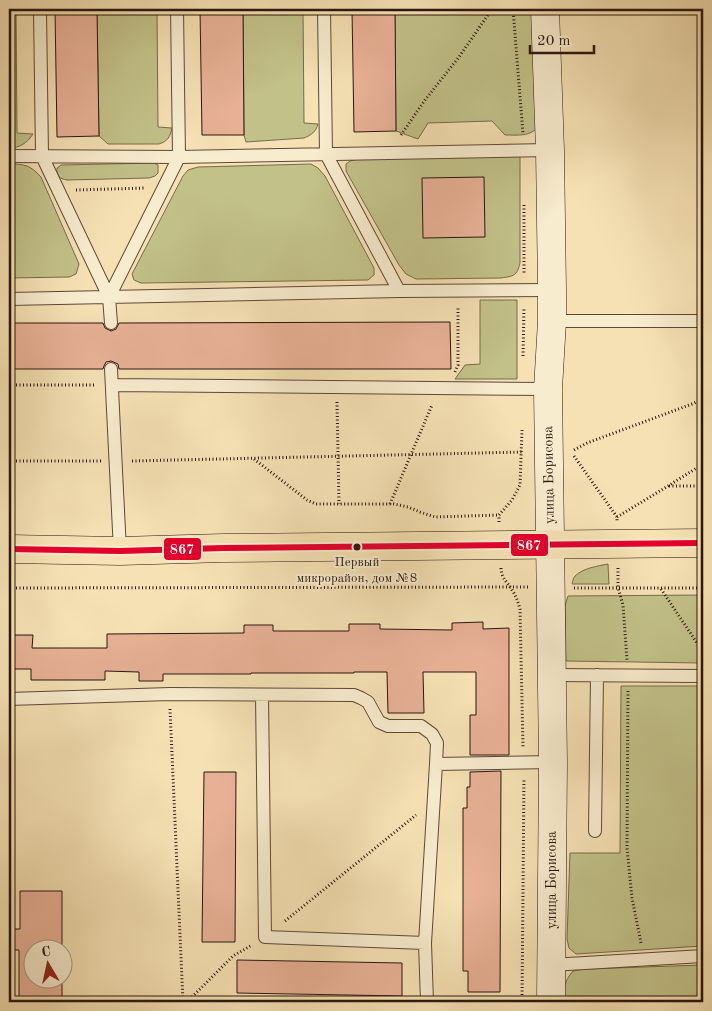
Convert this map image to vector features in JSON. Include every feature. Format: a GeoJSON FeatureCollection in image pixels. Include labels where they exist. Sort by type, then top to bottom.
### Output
{"type":"FeatureCollection","features":[{"type":"Feature","properties":{"kind":"main road"},"geometry":{"type":"LineString","coordinates":[[9,549],[120,551],[224,548],[703,543]]}},
{"type":"Feature","properties":{"kind":"street","name":"улица Борисова"},"geometry":{"type":"LineString","coordinates":[[545,9],[552,290],[548,389],[553,762],[551,1002]]}},
{"type":"Feature","properties":{"kind":"lane"},"geometry":{"type":"LineString","coordinates":[[40,9],[42,156],[109,297],[111,323]]}},
{"type":"Feature","properties":{"kind":"lane"},"geometry":{"type":"LineString","coordinates":[[109,297],[179,157],[177,9]]}},
{"type":"Feature","properties":{"kind":"lane"},"geometry":{"type":"LineString","coordinates":[[324,9],[326,154],[399,291]]}},
{"type":"Feature","properties":{"kind":"lane"},"geometry":{"type":"LineString","coordinates":[[9,156],[179,157],[550,150]]}},
{"type":"Feature","properties":{"kind":"lane"},"geometry":{"type":"LineString","coordinates":[[9,299],[399,291],[552,290]]}},
{"type":"Feature","properties":{"kind":"lane"},"geometry":{"type":"LineString","coordinates":[[552,321],[703,321]]}},
{"type":"Feature","properties":{"kind":"lane"},"geometry":{"type":"LineString","coordinates":[[111,369],[120,551]]}},
{"type":"Feature","properties":{"kind":"lane"},"geometry":{"type":"LineString","coordinates":[[112,385],[548,389]]}},
{"type":"Feature","properties":{"kind":"lane"},"geometry":{"type":"LineString","coordinates":[[551,675],[703,676]]}},
{"type":"Feature","properties":{"kind":"lane"},"geometry":{"type":"LineString","coordinates":[[595,831],[597,676]]}},
{"type":"Feature","properties":{"kind":"lane"},"geometry":{"type":"LineString","coordinates":[[9,699],[170,694],[354,695],[368,702],[379,722],[388,726],[422,726],[432,734],[437,743],[425,943],[427,1002]]}},
{"type":"Feature","properties":{"kind":"lane"},"geometry":{"type":"LineString","coordinates":[[262,695],[265,937],[425,943]]}},
{"type":"Feature","properties":{"kind":"lane"},"geometry":{"type":"LineString","coordinates":[[436,764],[553,762]]}},
{"type":"Feature","properties":{"kind":"lane"},"geometry":{"type":"LineString","coordinates":[[552,965],[703,956]]}},
{"type":"Feature","properties":{"kind":"path"},"geometry":{"type":"LineString","coordinates":[[390,152],[424,100],[459,57],[492,9]]}},
{"type":"Feature","properties":{"kind":"path"},"geometry":{"type":"LineString","coordinates":[[58,190],[164,188]]}},
{"type":"Feature","properties":{"kind":"path"},"geometry":{"type":"LineString","coordinates":[[9,385],[112,385]]}},
{"type":"Feature","properties":{"kind":"path"},"geometry":{"type":"LineString","coordinates":[[337,387],[339,504]]}},
{"type":"Feature","properties":{"kind":"path"},"geometry":{"type":"LineString","coordinates":[[644,959],[632,898],[627,848],[628,675],[624,604],[618,588],[617,517],[571,452],[587,443],[703,399]]}},
{"type":"Feature","properties":{"kind":"path"},"geometry":{"type":"LineString","coordinates":[[9,461],[115,461],[549,451]]}},
{"type":"Feature","properties":{"kind":"path"},"geometry":{"type":"LineString","coordinates":[[254,458],[306,500],[316,504],[394,504],[435,517],[499,516]]}},
{"type":"Feature","properties":{"kind":"path"},"geometry":{"type":"LineString","coordinates":[[617,517],[703,464]]}},
{"type":"Feature","properties":{"kind":"path"},"geometry":{"type":"LineString","coordinates":[[668,486],[703,486]]}},
{"type":"Feature","properties":{"kind":"path"},"geometry":{"type":"LineString","coordinates":[[9,588],[703,588]]}},
{"type":"Feature","properties":{"kind":"path"},"geometry":{"type":"LineString","coordinates":[[511,588],[520,609],[524,763],[522,1002]]}},
{"type":"Feature","properties":{"kind":"path"},"geometry":{"type":"LineString","coordinates":[[661,588],[703,652]]}},
{"type":"Feature","properties":{"kind":"path"},"geometry":{"type":"LineString","coordinates":[[170,694],[185,1002]]}},
{"type":"Feature","properties":{"kind":"path"},"geometry":{"type":"LineString","coordinates":[[185,1002],[233,956],[265,937],[434,800]]}},
{"type":"Feature","properties":{"kind":"shaded area"},"geometry":{"type":"Polygon","coordinates":[[[9,9],[16,9],[17,133],[33,134],[23,144],[9,148],[9,9]]]}},
{"type":"Feature","properties":{"kind":"shaded area"},"geometry":{"type":"Polygon","coordinates":[[[97,9],[157,9],[158,127],[172,128],[165,142],[159,144],[108,144],[99,136],[97,9]]]}},
{"type":"Feature","properties":{"kind":"shaded area"},"geometry":{"type":"Polygon","coordinates":[[[243,9],[303,9],[304,123],[318,124],[315,131],[307,137],[246,142],[244,135],[243,9]]]}},
{"type":"Feature","properties":{"kind":"shaded area"},"geometry":{"type":"Polygon","coordinates":[[[395,9],[535,9],[538,127],[527,134],[505,135],[492,121],[428,123],[418,139],[396,131],[395,9]]]}},
{"type":"Feature","properties":{"kind":"shaded area"},"geometry":{"type":"Polygon","coordinates":[[[520,155],[520,263],[518,271],[514,275],[501,278],[416,279],[406,274],[399,265],[346,171],[346,164],[359,159],[520,155]]]}},
{"type":"Feature","properties":{"kind":"shaded area"},"geometry":{"type":"Polygon","coordinates":[[[154,163],[158,165],[158,173],[149,178],[67,180],[59,177],[57,173],[57,168],[61,165],[154,163]]]}},
{"type":"Feature","properties":{"kind":"shaded area"},"geometry":{"type":"Polygon","coordinates":[[[9,164],[27,166],[41,177],[79,264],[76,274],[69,277],[9,278],[9,164]]]}},
{"type":"Feature","properties":{"kind":"shaded area"},"geometry":{"type":"Polygon","coordinates":[[[311,164],[318,168],[325,176],[374,268],[374,275],[368,280],[141,283],[134,280],[132,274],[183,176],[188,170],[198,167],[311,164]]]}},
{"type":"Feature","properties":{"kind":"shaded area"},"geometry":{"type":"Polygon","coordinates":[[[480,300],[517,300],[517,379],[455,379],[465,365],[480,364],[480,300]]]}},
{"type":"Feature","properties":{"kind":"shaded area"},"geometry":{"type":"Polygon","coordinates":[[[608,564],[609,584],[572,584],[574,577],[578,573],[608,564]]]}},
{"type":"Feature","properties":{"kind":"shaded area"},"geometry":{"type":"Polygon","coordinates":[[[703,595],[703,663],[566,661],[565,606],[568,596],[703,595]]]}},
{"type":"Feature","properties":{"kind":"shaded area"},"geometry":{"type":"Polygon","coordinates":[[[621,686],[703,686],[703,946],[576,954],[569,948],[567,939],[570,853],[620,853],[621,686]]]}},
{"type":"Feature","properties":{"kind":"shaded area"},"geometry":{"type":"Polygon","coordinates":[[[703,965],[703,1002],[564,1002],[565,985],[573,971],[703,965]]]}},
{"type":"Feature","properties":{"kind":"building"},"geometry":{"type":"Polygon","coordinates":[[[55,9],[97,9],[99,136],[57,137],[55,9]]]}},
{"type":"Feature","properties":{"kind":"building"},"geometry":{"type":"Polygon","coordinates":[[[200,9],[243,9],[244,135],[202,135],[200,9]]]}},
{"type":"Feature","properties":{"kind":"building"},"geometry":{"type":"Polygon","coordinates":[[[352,9],[395,9],[396,131],[354,132],[352,9]]]}},
{"type":"Feature","properties":{"kind":"building"},"geometry":{"type":"Polygon","coordinates":[[[484,177],[485,237],[423,238],[422,178],[484,177]]]}},
{"type":"Feature","properties":{"kind":"building"},"geometry":{"type":"Polygon","coordinates":[[[450,322],[451,369],[119,369],[118,364],[111,361],[106,362],[103,369],[9,369],[9,323],[103,323],[105,328],[111,331],[116,329],[119,323],[450,322]]]}},
{"type":"Feature","properties":{"kind":"building"},"geometry":{"type":"Polygon","coordinates":[[[483,622],[483,629],[509,628],[509,755],[470,755],[470,715],[476,715],[476,672],[423,672],[424,713],[388,713],[387,672],[163,674],[163,681],[139,681],[139,672],[105,671],[105,680],[31,680],[31,669],[9,669],[9,635],[33,635],[32,648],[107,648],[107,634],[244,633],[244,625],[273,625],[273,631],[349,631],[349,624],[380,624],[380,629],[452,630],[452,623],[483,622]]]}},
{"type":"Feature","properties":{"kind":"building"},"geometry":{"type":"Polygon","coordinates":[[[501,771],[500,992],[468,992],[468,971],[463,971],[463,808],[467,808],[467,787],[470,787],[470,772],[501,771]]]}},
{"type":"Feature","properties":{"kind":"building"},"geometry":{"type":"Polygon","coordinates":[[[204,772],[236,772],[235,942],[202,942],[204,772]]]}},
{"type":"Feature","properties":{"kind":"building"},"geometry":{"type":"Polygon","coordinates":[[[20,891],[62,891],[62,938],[22,938],[22,988],[62,988],[62,1002],[19,1002],[19,950],[9,950],[9,929],[20,929],[20,891]]]}},
{"type":"Feature","properties":{"kind":"building"},"geometry":{"type":"Polygon","coordinates":[[[237,960],[402,963],[402,996],[237,993],[237,960]]]}},
{"type":"Feature","properties":{"kind":"transit line","name":"867"},"geometry":{"type":"LineString","coordinates":[[9,549],[120,551],[223,548],[703,543]]}},
{"type":"Feature","properties":{"kind":"place","name":"Первый микрорайон, дом №8"},"geometry":{"type":"Point","coordinates":[357,547]}}]}
